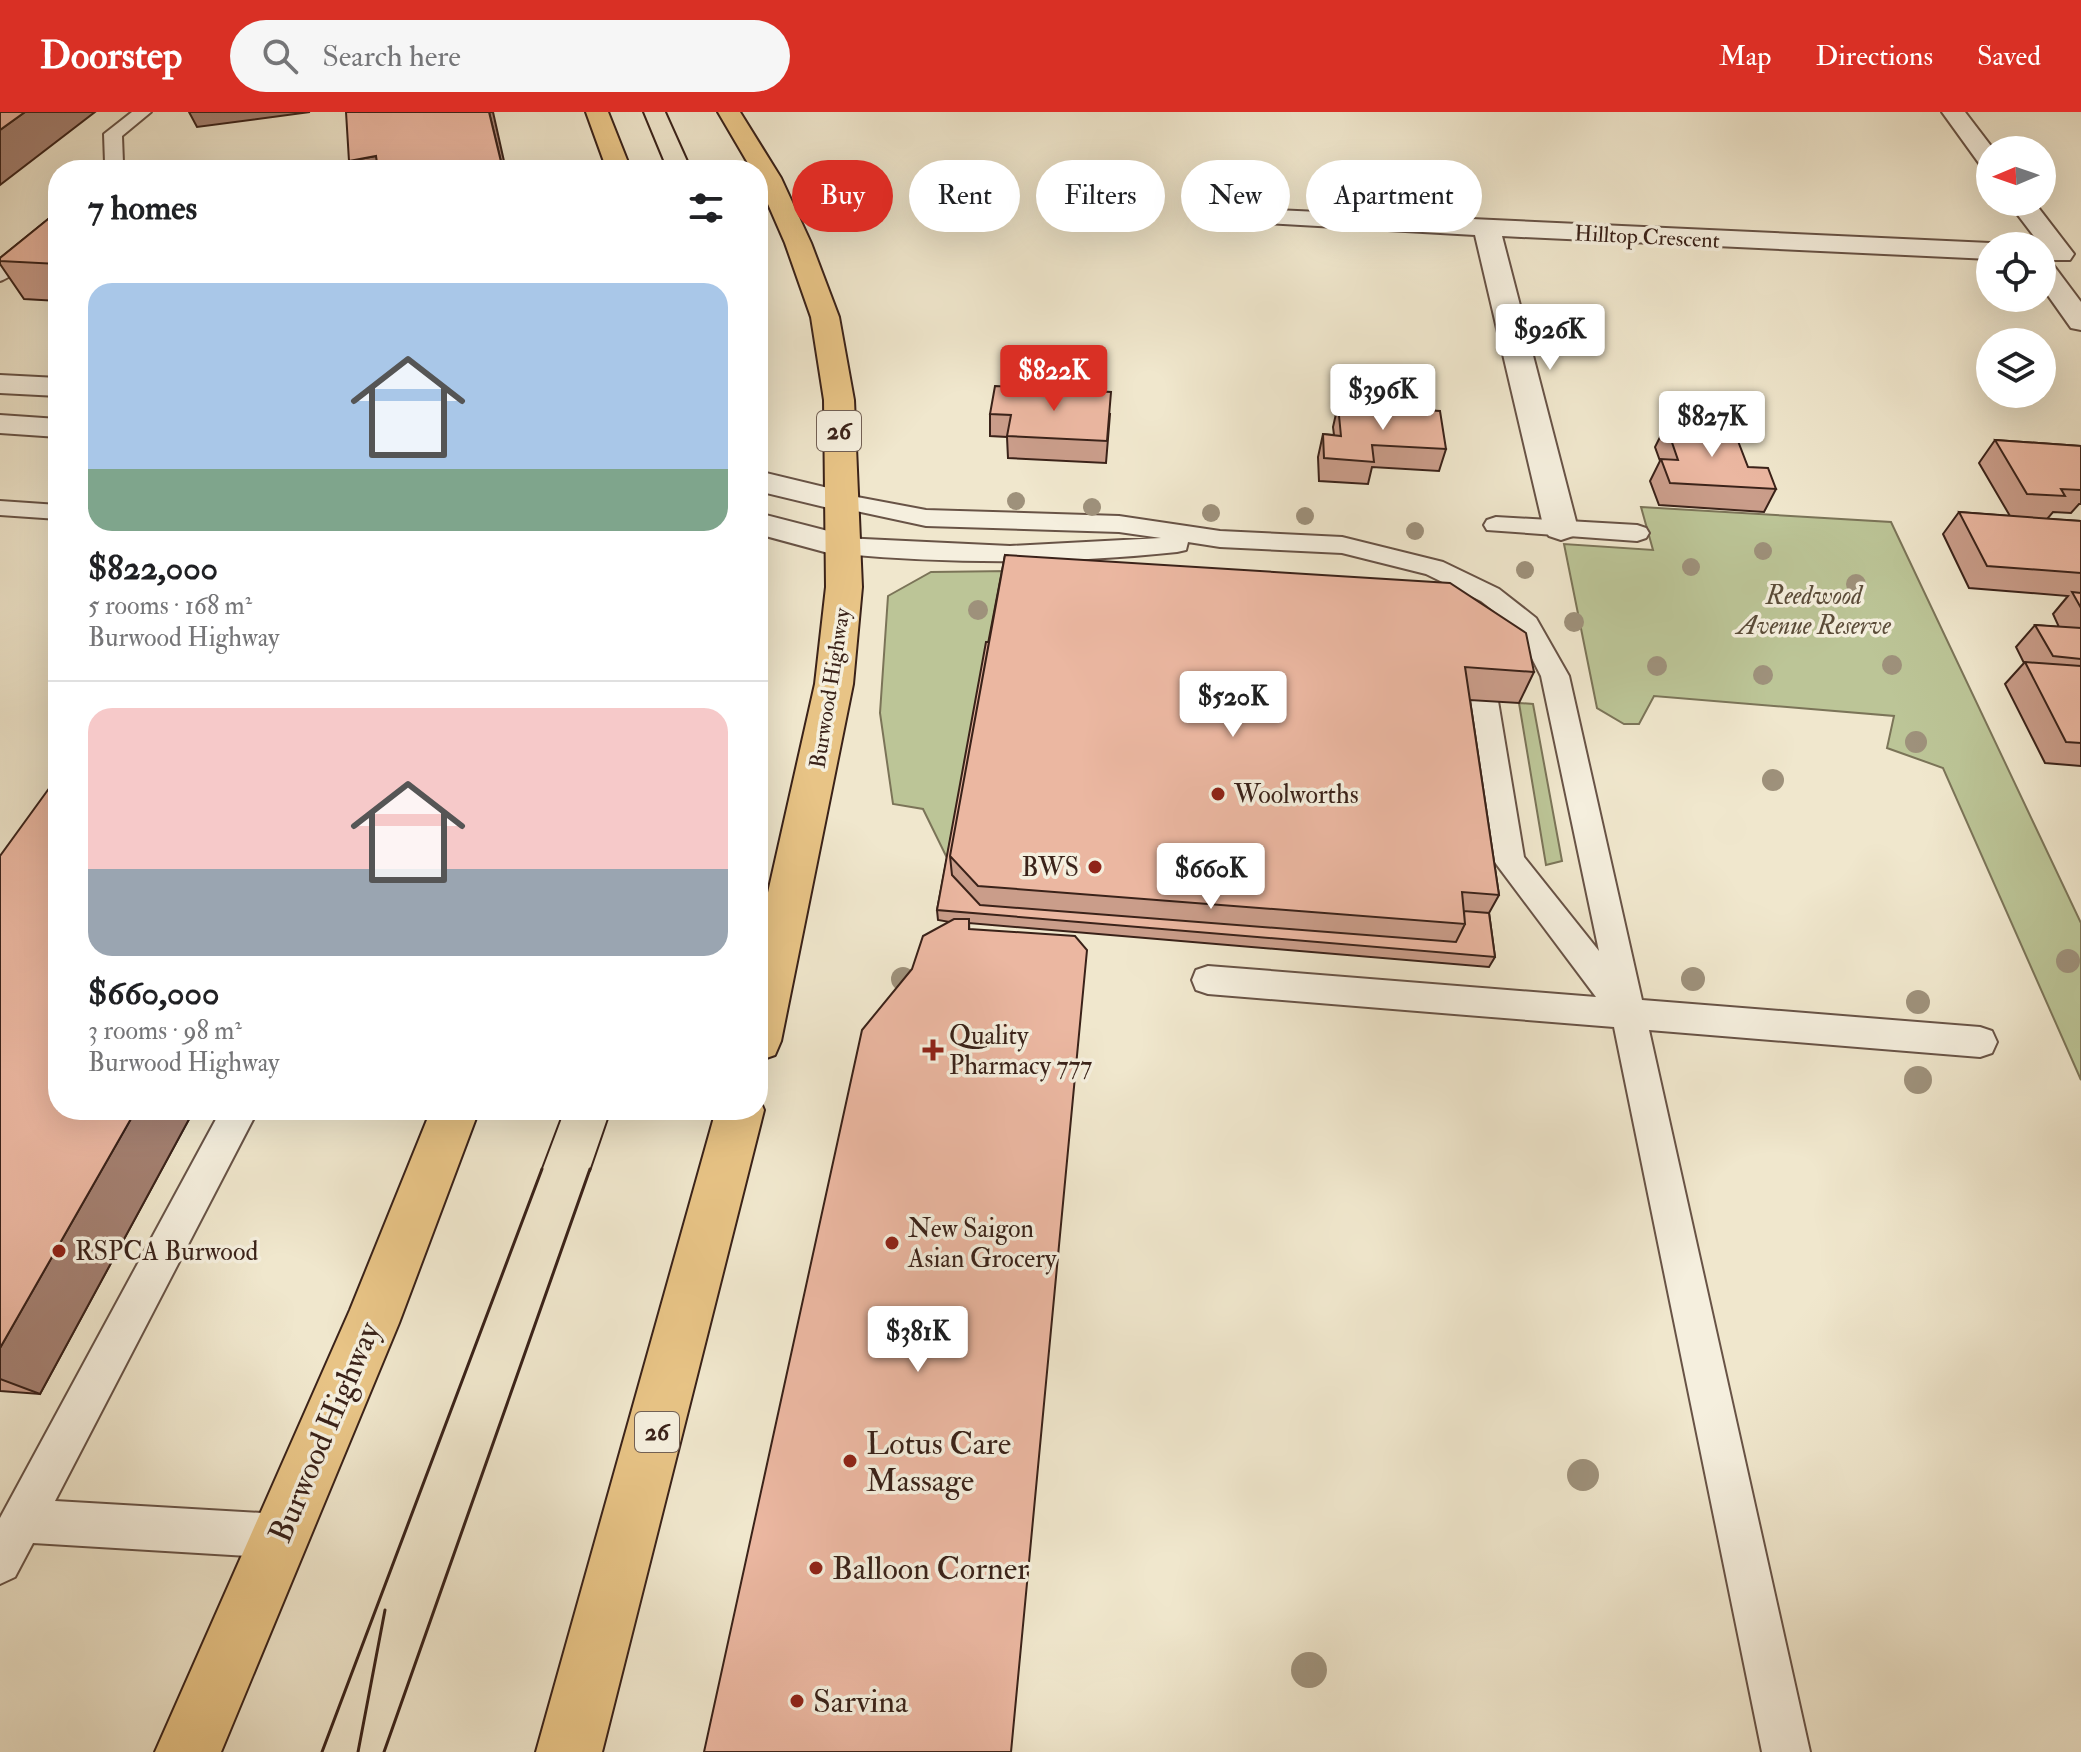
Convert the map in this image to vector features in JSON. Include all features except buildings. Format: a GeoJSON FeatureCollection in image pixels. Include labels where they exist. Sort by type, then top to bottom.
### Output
{"type":"FeatureCollection","features":[{"type":"Feature","properties":{"kind":"highway"},"geometry":{"type":"LineString","coordinates":[[597,112],[615,160]]}},
{"type":"Feature","properties":{"kind":"highway","name":"Burwood Highway"},"geometry":{"type":"LineString","coordinates":[[729,112],[757,160]]}},
{"type":"Feature","properties":{"kind":"highway","name":"Burwood Highway"},"geometry":{"type":"LineString","coordinates":[[768,179],[778,196],[825,317],[839,400],[843,546],[843,609],[834,684],[768,994]]}},
{"type":"Feature","properties":{"kind":"highway","name":"Burwood Highway"},"geometry":{"type":"LineString","coordinates":[[188,1752],[372,1323],[451,1120]]}},
{"type":"Feature","properties":{"kind":"highway","name":"26"},"geometry":{"type":"LineString","coordinates":[[569,1752],[737,1120]]}},
{"type":"Feature","properties":{"kind":"street"},"geometry":{"type":"LineString","coordinates":[[1953,112],[1976,142]]}},
{"type":"Feature","properties":{"kind":"street","name":"Hilltop Crescent"},"geometry":{"type":"LineString","coordinates":[[1290,219],[1976,250]]}},
{"type":"Feature","properties":{"kind":"street"},"geometry":{"type":"LineString","coordinates":[[1487,229],[1561,529]]}},
{"type":"Feature","properties":{"kind":"street"},"geometry":{"type":"LineString","coordinates":[[2056,258],[2081,322]]}},
{"type":"Feature","properties":{"kind":"street"},"geometry":{"type":"LineString","coordinates":[[0,384],[48,386]]}},
{"type":"Feature","properties":{"kind":"street"},"geometry":{"type":"LineString","coordinates":[[0,424],[48,427]]}},
{"type":"Feature","properties":{"kind":"street"},"geometry":{"type":"LineString","coordinates":[[768,483],[841,501]]}},
{"type":"Feature","properties":{"kind":"street"},"geometry":{"type":"LineString","coordinates":[[768,526],[843,546]]}},
{"type":"Feature","properties":{"kind":"lane"},"geometry":{"type":"LineString","coordinates":[[114,160],[113,134],[143,112]]}},
{"type":"Feature","properties":{"kind":"lane"},"geometry":{"type":"LineString","coordinates":[[0,275],[32,248],[48,240]]}},
{"type":"Feature","properties":{"kind":"lane"},"geometry":{"type":"LineString","coordinates":[[841,501],[926,518],[1119,524],[1219,555]]}},
{"type":"Feature","properties":{"kind":"lane"},"geometry":{"type":"LineString","coordinates":[[0,508],[48,511]]}},
{"type":"Feature","properties":{"kind":"lane"},"geometry":{"type":"LineString","coordinates":[[1496,525],[1637,533]]}},
{"type":"Feature","properties":{"kind":"lane"},"geometry":{"type":"LineString","coordinates":[[843,546],[924,554],[1096,551],[1219,555],[1342,545],[1434,568],[1490,595],[1527,624],[1555,676],[1613,932],[1786,1752]]}},
{"type":"Feature","properties":{"kind":"lane"},"geometry":{"type":"LineString","coordinates":[[1092,579],[1096,551]]}},
{"type":"Feature","properties":{"kind":"lane"},"geometry":{"type":"LineString","coordinates":[[1484,701],[1509,861],[1629,1014]]}},
{"type":"Feature","properties":{"kind":"lane"},"geometry":{"type":"LineString","coordinates":[[1208,980],[1980,1042]]}},
{"type":"Feature","properties":{"kind":"lane"},"geometry":{"type":"LineString","coordinates":[[0,1562],[235,1120]]}},
{"type":"Feature","properties":{"kind":"lane"},"geometry":{"type":"LineString","coordinates":[[23,1521],[279,1536]]}},
{"type":"Feature","properties":{"kind":"green space","name":"Reedwood Avenue Reserve"},"geometry":{"type":"Polygon","coordinates":[[[1641,507],[1891,522],[2081,923],[2081,1080],[1943,768],[1887,748],[1894,716],[1654,696],[1639,724],[1624,724],[1597,708],[1564,544],[1653,550],[1641,507]]]}},
{"type":"Feature","properties":{"kind":"green space"},"geometry":{"type":"Polygon","coordinates":[[[1009,571],[948,860],[923,809],[893,804],[880,713],[888,596],[931,572],[1009,571]]]}},
{"type":"Feature","properties":{"kind":"green space"},"geometry":{"type":"Polygon","coordinates":[[[1519,703],[1533,704],[1562,861],[1546,865],[1519,703]]]}},
{"type":"Feature","properties":{"kind":"tram line"},"geometry":{"type":"LineString","coordinates":[[643,112],[663,160]]}},
{"type":"Feature","properties":{"kind":"tram line"},"geometry":{"type":"LineString","coordinates":[[666,112],[688,160]]}},
{"type":"Feature","properties":{"kind":"tram line"},"geometry":{"type":"LineString","coordinates":[[541,1171],[560,1120]]}},
{"type":"Feature","properties":{"kind":"tram line"},"geometry":{"type":"LineString","coordinates":[[590,1171],[608,1120]]}},
{"type":"Feature","properties":{"kind":"tram line"},"geometry":{"type":"LineString","coordinates":[[322,1752],[542,1169]]}},
{"type":"Feature","properties":{"kind":"tram line"},"geometry":{"type":"LineString","coordinates":[[384,1752],[590,1169]]}},
{"type":"Feature","properties":{"kind":"tram line"},"geometry":{"type":"LineString","coordinates":[[358,1752],[385,1610]]}},
{"type":"Feature","properties":{"kind":"place","name":"Woolworths"},"geometry":{"type":"Point","coordinates":[1218,794]}},
{"type":"Feature","properties":{"kind":"place","name":"BWS"},"geometry":{"type":"Point","coordinates":[1095,867]}},
{"type":"Feature","properties":{"kind":"place","name":"Quality Pharmacy 777"},"geometry":{"type":"Point","coordinates":[933,1050]}},
{"type":"Feature","properties":{"kind":"place","name":"New Saigon Asian Grocery"},"geometry":{"type":"Point","coordinates":[892,1243]}},
{"type":"Feature","properties":{"kind":"place","name":"RSPCA Burwood"},"geometry":{"type":"Point","coordinates":[59,1251]}},
{"type":"Feature","properties":{"kind":"place","name":"Lotus Care Massage"},"geometry":{"type":"Point","coordinates":[850,1461]}},
{"type":"Feature","properties":{"kind":"place","name":"Balloon Corner"},"geometry":{"type":"Point","coordinates":[816,1568]}},
{"type":"Feature","properties":{"kind":"place","name":"Sarvina"},"geometry":{"type":"Point","coordinates":[797,1701]}}]}
